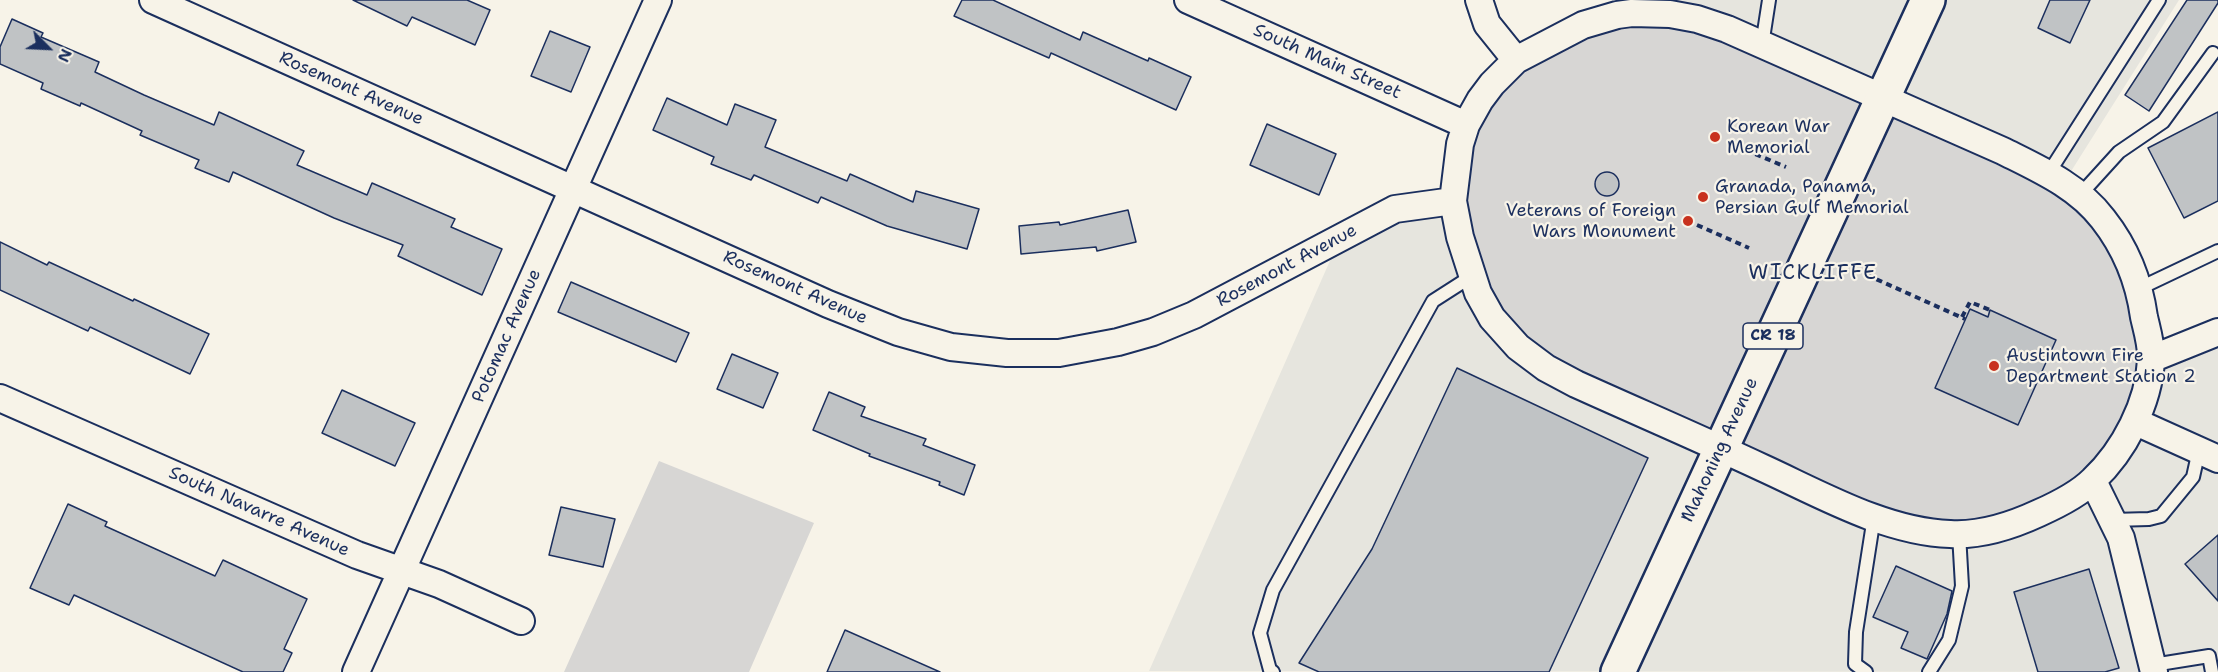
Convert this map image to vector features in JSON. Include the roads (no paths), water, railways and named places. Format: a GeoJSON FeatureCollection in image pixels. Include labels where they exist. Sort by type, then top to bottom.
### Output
{"type":"FeatureCollection","features":[{"type":"Feature","properties":{"kind":"main road","name":"Mahoning Avenue"},"geometry":{"type":"LineString","coordinates":[[1618,672],[1928,0]]}},
{"type":"Feature","properties":{"kind":"street","name":"Rosemont Avenue"},"geometry":{"type":"LineString","coordinates":[[153,0],[828,304],[898,333],[951,347],[1007,353],[1059,352],[1118,342],[1153,332],[1194,315],[1395,209],[1453,201]]}},
{"type":"Feature","properties":{"kind":"street","name":"Potomac Avenue"},"geometry":{"type":"LineString","coordinates":[[356,672],[658,0]]}},
{"type":"Feature","properties":{"kind":"street","name":"South Main Street"},"geometry":{"type":"LineString","coordinates":[[1188,0],[1466,124]]}},
{"type":"Feature","properties":{"kind":"street"},"geometry":{"type":"LineString","coordinates":[[1479,0],[1487,24],[1516,60]]}},
{"type":"Feature","properties":{"kind":"street"},"geometry":{"type":"LineString","coordinates":[[1632,13],[1670,14],[1697,19],[1727,29],[2003,151],[2048,174],[2079,196],[2103,219],[2123,249],[2138,289],[2151,359],[2143,405],[2136,422],[2119,449],[2093,481],[2054,506],[2013,525],[1995,530],[1959,534],[1920,532],[1874,517],[1721,449],[1576,384],[1546,368],[1518,346],[1492,318],[1478,293],[1472,276],[1460,237],[1453,201],[1460,144],[1466,124],[1492,84],[1516,60],[1583,25],[1632,13]]}},
{"type":"Feature","properties":{"kind":"street"},"geometry":{"type":"LineString","coordinates":[[2151,359],[2218,332]]}},
{"type":"Feature","properties":{"kind":"street","name":"South Navarre Avenue"},"geometry":{"type":"LineString","coordinates":[[0,398],[357,555],[439,584],[521,621]]}},
{"type":"Feature","properties":{"kind":"street"},"geometry":{"type":"LineString","coordinates":[[2136,422],[2208,455]]}},
{"type":"Feature","properties":{"kind":"street"},"geometry":{"type":"LineString","coordinates":[[2093,481],[2121,538],[2154,668]]}},
{"type":"Feature","properties":{"kind":"lane"},"geometry":{"type":"LineString","coordinates":[[1762,45],[1769,0]]}},
{"type":"Feature","properties":{"kind":"lane"},"geometry":{"type":"LineString","coordinates":[[2048,174],[2159,0]]}},
{"type":"Feature","properties":{"kind":"lane"},"geometry":{"type":"LineString","coordinates":[[2079,196],[2119,152],[2163,122],[2213,52]]}},
{"type":"Feature","properties":{"kind":"lane"},"geometry":{"type":"LineString","coordinates":[[2138,289],[2218,251]]}},
{"type":"Feature","properties":{"kind":"lane"},"geometry":{"type":"LineString","coordinates":[[1273,672],[1270,670],[1260,633],[1273,590],[1433,301],[1472,276]]}},
{"type":"Feature","properties":{"kind":"lane"},"geometry":{"type":"LineString","coordinates":[[2112,520],[2149,519],[2161,516],[2208,455]]}},
{"type":"Feature","properties":{"kind":"lane"},"geometry":{"type":"LineString","coordinates":[[1866,672],[1855,664],[1856,632],[1874,517]]}},
{"type":"Feature","properties":{"kind":"lane"},"geometry":{"type":"LineString","coordinates":[[1929,672],[1948,640],[1962,586],[1959,534]]}},
{"type":"Feature","properties":{"kind":"lane"},"geometry":{"type":"LineString","coordinates":[[2154,668],[2213,654],[2212,672]]}},
{"type":"Feature","properties":{"kind":"place","name":"Korean War Memorial"},"geometry":{"type":"Point","coordinates":[1715,137]}},
{"type":"Feature","properties":{"kind":"place","name":"Granada, Panama, Persian Gulf Memorial"},"geometry":{"type":"Point","coordinates":[1703,197]}},
{"type":"Feature","properties":{"kind":"place","name":"Veterans of Foreign Wars Monument"},"geometry":{"type":"Point","coordinates":[1688,221]}},
{"type":"Feature","properties":{"kind":"place","name":"Austintown Fire Department Station 2"},"geometry":{"type":"Point","coordinates":[1994,366]}},
{"type":"Feature","properties":{"kind":"district","name":"WICKLIFFE"},"geometry":{"type":"Point","coordinates":[1813,274]}}]}
